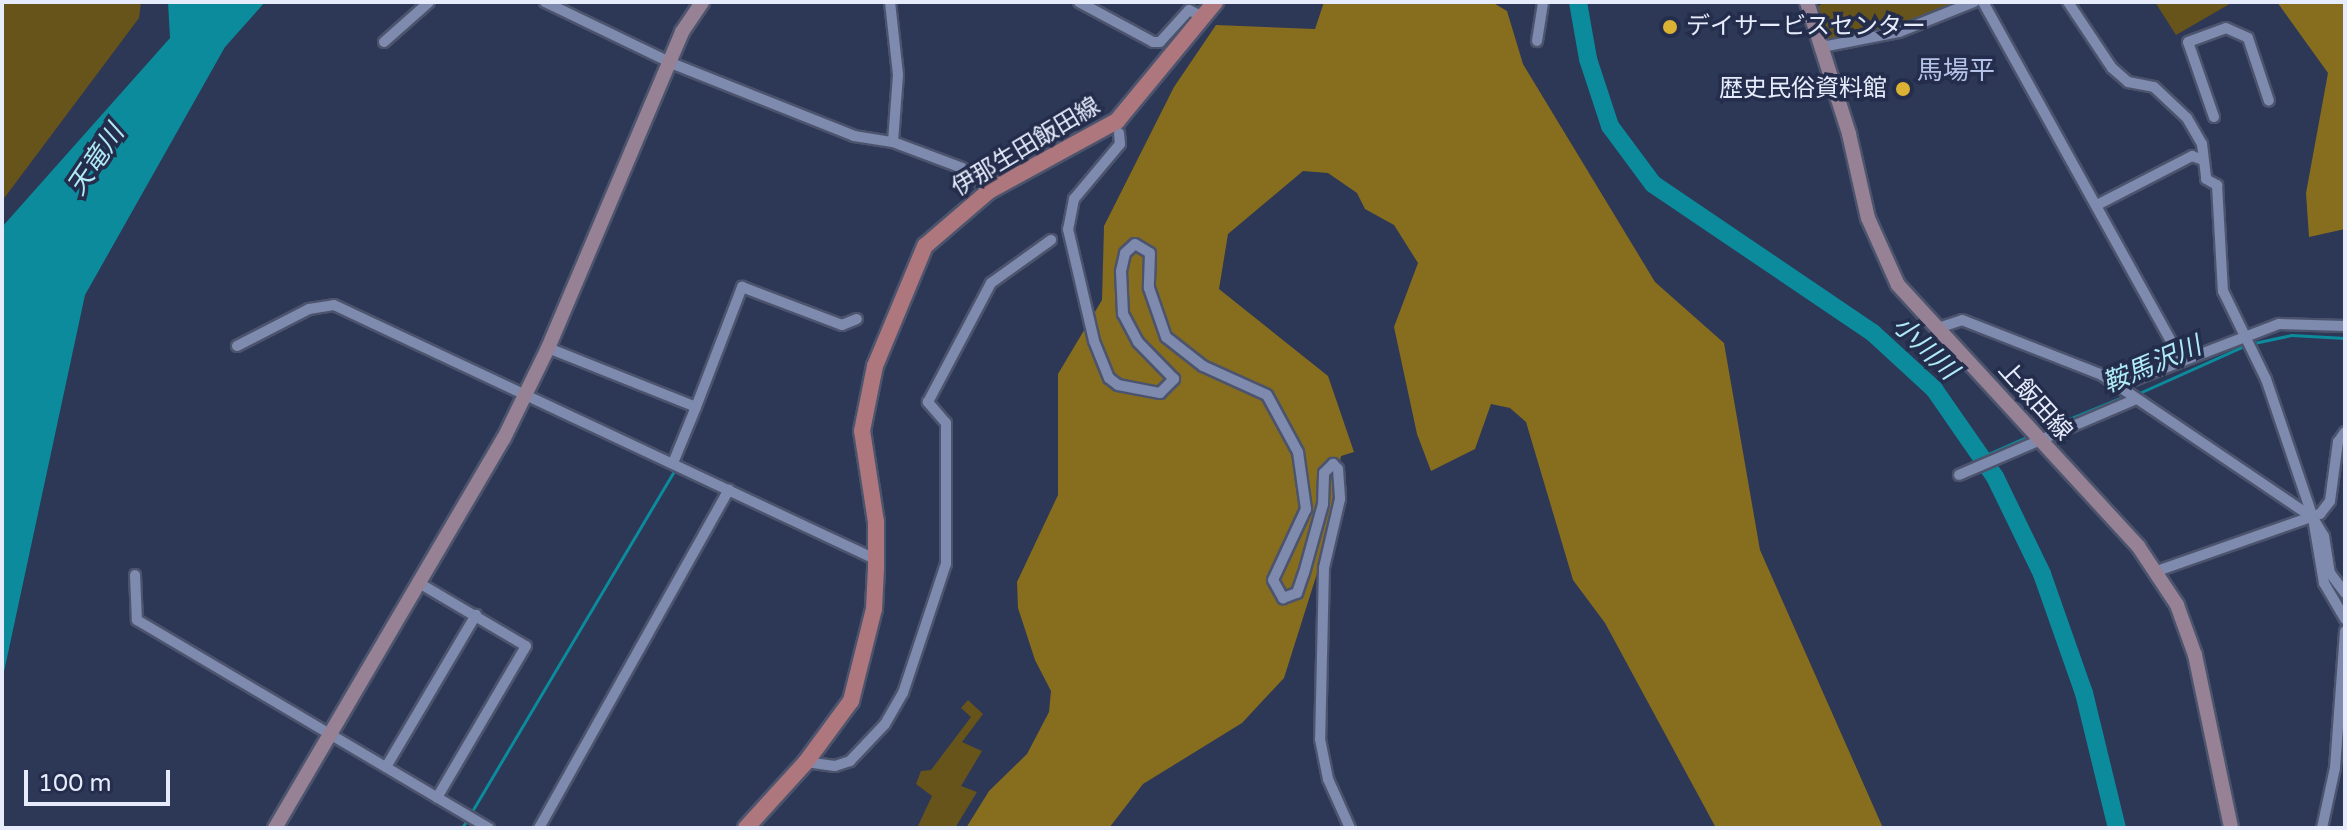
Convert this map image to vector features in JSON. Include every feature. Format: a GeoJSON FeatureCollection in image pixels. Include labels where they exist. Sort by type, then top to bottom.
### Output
{"type":"FeatureCollection","features":[{"type":"Feature","properties":{"kind":"main road"},"geometry":{"type":"LineString","coordinates":[[275,828],[526,393],[669,62],[702,2]]}},
{"type":"Feature","properties":{"kind":"main road","name":"伊那生田飯田線"},"geometry":{"type":"LineString","coordinates":[[746,828],[806,762],[851,701],[874,609],[876,522],[862,431],[875,366],[925,246],[989,191],[1117,121],[1215,2]]}},
{"type":"Feature","properties":{"kind":"main road","name":"上飯田線"},"geometry":{"type":"LineString","coordinates":[[1807,2],[1876,243],[1898,285],[2157,571],[2195,655],[2231,828]]}},
{"type":"Feature","properties":{"kind":"street"},"geometry":{"type":"LineString","coordinates":[[384,42],[429,2]]}},
{"type":"Feature","properties":{"kind":"street"},"geometry":{"type":"LineString","coordinates":[[545,2],[669,62],[854,136],[893,142],[962,168],[989,191]]}},
{"type":"Feature","properties":{"kind":"street"},"geometry":{"type":"LineString","coordinates":[[890,2],[898,75],[893,142]]}},
{"type":"Feature","properties":{"kind":"street"},"geometry":{"type":"LineString","coordinates":[[1079,2],[1153,42],[1160,42],[1189,10],[1201,16]]}},
{"type":"Feature","properties":{"kind":"street"},"geometry":{"type":"LineString","coordinates":[[1537,41],[1543,2]]}},
{"type":"Feature","properties":{"kind":"street"},"geometry":{"type":"LineString","coordinates":[[1822,47],[1899,32],[1965,10],[1974,2]]}},
{"type":"Feature","properties":{"kind":"street"},"geometry":{"type":"LineString","coordinates":[[1983,2],[2099,204],[2180,358]]}},
{"type":"Feature","properties":{"kind":"street"},"geometry":{"type":"LineString","coordinates":[[2068,2],[2112,68],[2128,82],[2154,87],[2187,118],[2202,144],[2206,179],[2217,185],[2223,291],[2266,379],[2313,518],[2324,583],[2345,619]]}},
{"type":"Feature","properties":{"kind":"street"},"geometry":{"type":"LineString","coordinates":[[2214,117],[2188,42],[2226,28],[2248,38],[2269,101]]}},
{"type":"Feature","properties":{"kind":"street"},"geometry":{"type":"LineString","coordinates":[[1119,133],[1120,144],[1074,199],[1068,229],[1094,341],[1109,378],[1128,389],[1160,393],[1174,379],[1138,342],[1123,314],[1121,271],[1125,253],[1135,244],[1150,253],[1149,288],[1166,337],[1203,366],[1267,395],[1298,452],[1306,509],[1273,580],[1283,598],[1297,593],[1304,573],[1323,504],[1324,473],[1333,464],[1338,469],[1340,499],[1324,568],[1320,739],[1328,779],[1350,828]]}},
{"type":"Feature","properties":{"kind":"street"},"geometry":{"type":"LineString","coordinates":[[2099,204],[2192,156],[2203,160]]}},
{"type":"Feature","properties":{"kind":"street"},"geometry":{"type":"LineString","coordinates":[[806,762],[835,766],[850,761],[885,724],[903,693],[946,564],[946,423],[928,402],[991,283],[1051,240]]}},
{"type":"Feature","properties":{"kind":"street"},"geometry":{"type":"LineString","coordinates":[[673,463],[742,287],[842,325],[857,319]]}},
{"type":"Feature","properties":{"kind":"street"},"geometry":{"type":"LineString","coordinates":[[237,346],[309,309],[334,305],[875,559]]}},
{"type":"Feature","properties":{"kind":"street"},"geometry":{"type":"LineString","coordinates":[[1938,328],[1962,320],[2118,386],[2134,400],[2313,518],[2324,536],[2330,573],[2345,593]]}},
{"type":"Feature","properties":{"kind":"street"},"geometry":{"type":"LineString","coordinates":[[2118,386],[2180,358],[2290,322],[2345,326]]}},
{"type":"Feature","properties":{"kind":"street"},"geometry":{"type":"LineString","coordinates":[[548,348],[696,407]]}},
{"type":"Feature","properties":{"kind":"street"},"geometry":{"type":"LineString","coordinates":[[1962,474],[2134,400]]}},
{"type":"Feature","properties":{"kind":"street"},"geometry":{"type":"LineString","coordinates":[[2157,571],[2298,518],[2313,518],[2330,501],[2338,442],[2345,432]]}},
{"type":"Feature","properties":{"kind":"street"},"geometry":{"type":"LineString","coordinates":[[539,828],[729,490]]}},
{"type":"Feature","properties":{"kind":"street"},"geometry":{"type":"LineString","coordinates":[[135,575],[137,620],[489,828]]}},
{"type":"Feature","properties":{"kind":"street"},"geometry":{"type":"LineString","coordinates":[[419,583],[526,646],[437,798]]}},
{"type":"Feature","properties":{"kind":"street"},"geometry":{"type":"LineString","coordinates":[[386,767],[476,615]]}},
{"type":"Feature","properties":{"kind":"street"},"geometry":{"type":"LineString","coordinates":[[2322,828],[2335,768],[2345,631]]}},
{"type":"Feature","properties":{"kind":"shaded area"},"geometry":{"type":"Polygon","coordinates":[[[2,2],[141,2],[139,18],[2,201],[2,2]]]}},
{"type":"Feature","properties":{"kind":"shaded area"},"geometry":{"type":"Polygon","coordinates":[[[1324,2],[1492,2],[1507,11],[1523,64],[1655,282],[1724,343],[1760,550],[1883,828],[1716,828],[1605,623],[1573,580],[1526,422],[1510,408],[1491,404],[1475,449],[1431,471],[1417,434],[1394,327],[1418,263],[1394,225],[1365,209],[1357,193],[1328,173],[1303,171],[1228,234],[1219,289],[1328,376],[1354,452],[1341,456],[1320,564],[1284,678],[1242,723],[1143,784],[1109,828],[966,828],[989,791],[1027,754],[1049,712],[1051,691],[1035,660],[1018,608],[1017,582],[1058,495],[1058,374],[1102,300],[1104,226],[1174,87],[1216,25],[1315,29],[1324,2]]]}},
{"type":"Feature","properties":{"kind":"shaded area"},"geometry":{"type":"Polygon","coordinates":[[[1824,2],[1972,2],[1963,11],[1822,47],[1813,10],[1824,2]]]}},
{"type":"Feature","properties":{"kind":"shaded area"},"geometry":{"type":"Polygon","coordinates":[[[2155,2],[2233,2],[2176,35],[2155,2]]]}},
{"type":"Feature","properties":{"kind":"shaded area"},"geometry":{"type":"Polygon","coordinates":[[[2277,2],[2345,2],[2345,229],[2309,237],[2306,193],[2328,73],[2277,2]]]}},
{"type":"Feature","properties":{"kind":"shaded area"},"geometry":{"type":"Polygon","coordinates":[[[968,700],[983,714],[962,742],[982,751],[961,786],[977,792],[955,828],[917,828],[932,796],[916,784],[921,771],[931,770],[971,717],[961,708],[968,700]]]}},
{"type":"Feature","properties":{"kind":"water","name":"天竜川"},"geometry":{"type":"Polygon","coordinates":[[[168,2],[265,2],[225,47],[85,295],[2,681],[2,227],[170,38],[168,2]]]}},
{"type":"Feature","properties":{"kind":"waterway","name":"小川川"},"geometry":{"type":"LineString","coordinates":[[1578,2],[1588,59],[1610,126],[1653,184],[1873,333],[1934,389],[1995,477],[2042,574],[2084,693],[2117,828]]}},
{"type":"Feature","properties":{"kind":"waterway","name":"鞍馬沢川"},"geometry":{"type":"LineString","coordinates":[[2254,343],[2291,335],[2345,338]]}},
{"type":"Feature","properties":{"kind":"waterway","name":"鞍馬沢川"},"geometry":{"type":"LineString","coordinates":[[2137,394],[2246,345]]}},
{"type":"Feature","properties":{"kind":"waterway","name":"鞍馬沢川"},"geometry":{"type":"LineString","coordinates":[[2040,431],[2125,396]]}},
{"type":"Feature","properties":{"kind":"waterway","name":"鞍馬沢川"},"geometry":{"type":"LineString","coordinates":[[1981,457],[2029,436]]}},
{"type":"Feature","properties":{"kind":"waterway"},"geometry":{"type":"LineString","coordinates":[[462,828],[674,471]]}},
{"type":"Feature","properties":{"kind":"place","name":"デイサービスセンター"},"geometry":{"type":"Point","coordinates":[1670,27]}},
{"type":"Feature","properties":{"kind":"place","name":"歴史民俗資料館"},"geometry":{"type":"Point","coordinates":[1903,89]}},
{"type":"Feature","properties":{"kind":"district","name":"馬場平"},"geometry":{"type":"Point","coordinates":[1956,71]}}]}
